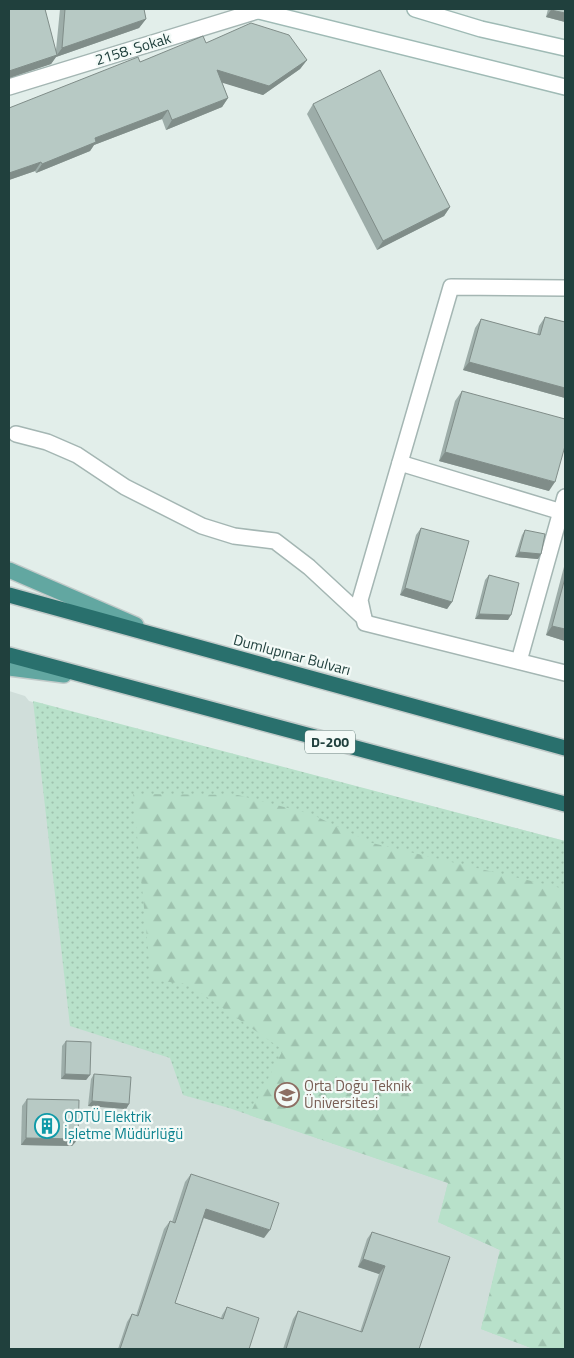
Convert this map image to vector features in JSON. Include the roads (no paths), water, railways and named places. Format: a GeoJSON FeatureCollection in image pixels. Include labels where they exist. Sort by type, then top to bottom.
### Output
{"type":"FeatureCollection","features":[{"type":"Feature","properties":{"kind":"highway","name":"Dumlupınar Bulvarı"},"geometry":{"type":"LineString","coordinates":[[9,595],[565,748]]}},
{"type":"Feature","properties":{"kind":"highway","name":"D-200"},"geometry":{"type":"LineString","coordinates":[[9,655],[565,804]]}},
{"type":"Feature","properties":{"kind":"main road"},"geometry":{"type":"LineString","coordinates":[[9,570],[165,638]]}},
{"type":"Feature","properties":{"kind":"main road"},"geometry":{"type":"LineString","coordinates":[[9,668],[95,678]]}},
{"type":"Feature","properties":{"kind":"street"},"geometry":{"type":"LineString","coordinates":[[415,9],[481,29],[565,48]]}},
{"type":"Feature","properties":{"kind":"street"},"geometry":{"type":"LineString","coordinates":[[254,10],[280,12],[565,87]]}},
{"type":"Feature","properties":{"kind":"street","name":"2158. Sokak"},"geometry":{"type":"LineString","coordinates":[[9,87],[254,10]]}},
{"type":"Feature","properties":{"kind":"street"},"geometry":{"type":"LineString","coordinates":[[565,288],[451,287],[360,600],[365,623],[565,673]]}},
{"type":"Feature","properties":{"kind":"street"},"geometry":{"type":"LineString","coordinates":[[16,434],[47,442],[77,455],[124,488],[202,526],[234,536],[275,541],[309,567],[364,618]]}},
{"type":"Feature","properties":{"kind":"street"},"geometry":{"type":"LineString","coordinates":[[400,463],[563,513]]}},
{"type":"Feature","properties":{"kind":"street"},"geometry":{"type":"LineString","coordinates":[[519,661],[563,513],[565,497]]}},
{"type":"Feature","properties":{"kind":"place","name":"Orta Doğu Teknik Üniversitesi"},"geometry":{"type":"Point","coordinates":[287,1095]}},
{"type":"Feature","properties":{"kind":"place","name":"ODTÜ Elektrik İşletme Müdürlüğü"},"geometry":{"type":"Point","coordinates":[47,1126]}}]}
